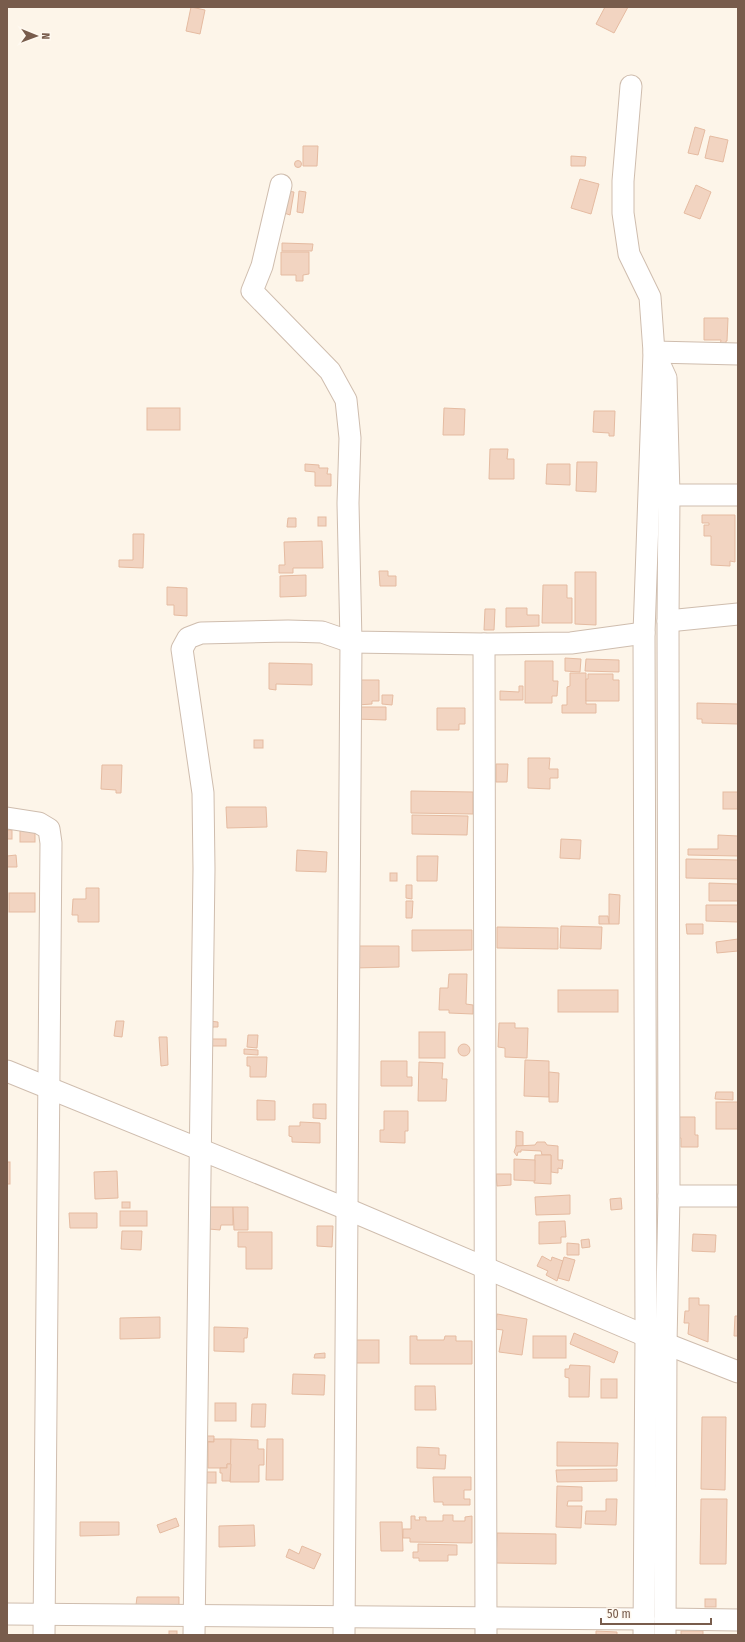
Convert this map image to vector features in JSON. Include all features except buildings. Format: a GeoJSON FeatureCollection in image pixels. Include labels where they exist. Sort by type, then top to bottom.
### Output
{"type":"FeatureCollection","features":[{"type":"Feature","properties":{"kind":"street"},"geometry":{"type":"LineString","coordinates":[[7,1614],[44,1614],[194,1625],[644,1627],[646,1336],[644,633],[654,352],[650,297],[629,254],[623,212],[623,180],[631,86]]}},
{"type":"Feature","properties":{"kind":"street"},"geometry":{"type":"LineString","coordinates":[[281,185],[262,266],[252,291],[330,371],[346,400],[350,438],[348,503],[351,642],[344,1626]]}},
{"type":"Feature","properties":{"kind":"street"},"geometry":{"type":"LineString","coordinates":[[654,352],[738,354]]}},
{"type":"Feature","properties":{"kind":"street"},"geometry":{"type":"LineString","coordinates":[[654,352],[666,378],[669,495],[669,1196],[666,1344],[665,1627],[738,1620]]}},
{"type":"Feature","properties":{"kind":"street"},"geometry":{"type":"LineString","coordinates":[[669,495],[738,495]]}},
{"type":"Feature","properties":{"kind":"street"},"geometry":{"type":"LineString","coordinates":[[668,621],[738,614]]}},
{"type":"Feature","properties":{"kind":"street"},"geometry":{"type":"LineString","coordinates":[[194,1625],[204,877],[203,792],[182,649],[188,638],[201,633],[288,631],[322,632],[351,642],[484,644],[571,643],[644,633]]}},
{"type":"Feature","properties":{"kind":"street"},"geometry":{"type":"LineString","coordinates":[[484,644],[486,1626]]}},
{"type":"Feature","properties":{"kind":"street"},"geometry":{"type":"LineString","coordinates":[[7,818],[39,823],[49,829],[51,843],[44,1635]]}},
{"type":"Feature","properties":{"kind":"street"},"geometry":{"type":"LineString","coordinates":[[7,1071],[347,1209],[646,1336],[738,1372]]}},
{"type":"Feature","properties":{"kind":"street"},"geometry":{"type":"LineString","coordinates":[[669,1196],[738,1196]]}}]}
